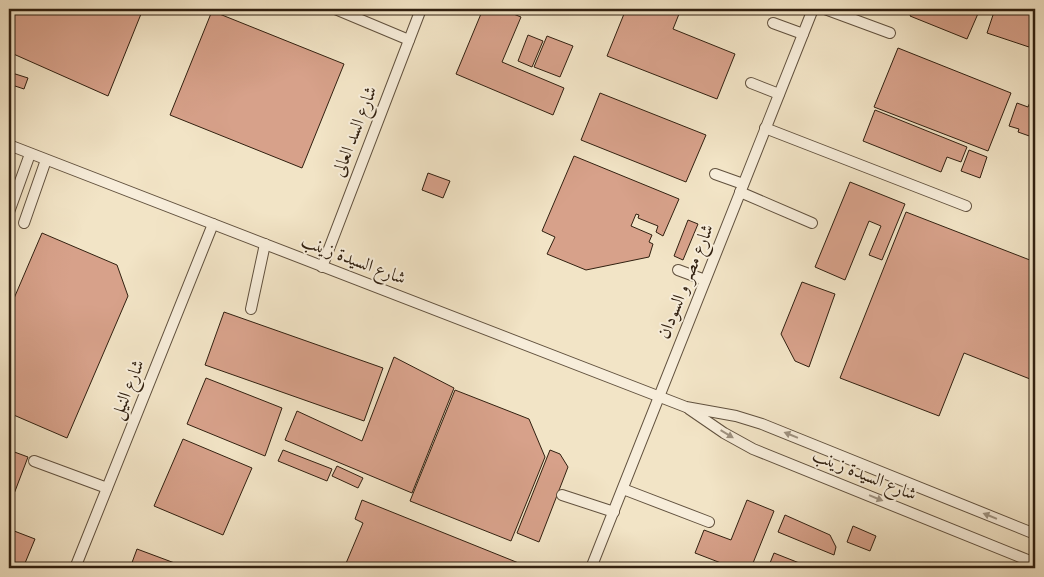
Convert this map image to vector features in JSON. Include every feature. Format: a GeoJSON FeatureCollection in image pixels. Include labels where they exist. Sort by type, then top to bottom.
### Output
{"type":"FeatureCollection","features":[{"type":"Feature","properties":{"kind":"lane"},"geometry":{"type":"LineString","coordinates":[[335,9],[409,40]]}},
{"type":"Feature","properties":{"kind":"lane","name":"شارع السد العالى"},"geometry":{"type":"LineString","coordinates":[[322,266],[421,9]]}},
{"type":"Feature","properties":{"kind":"lane","name":"شارع مصر و السودان"},"geometry":{"type":"LineString","coordinates":[[592,568],[813,9]]}},
{"type":"Feature","properties":{"kind":"lane"},"geometry":{"type":"LineString","coordinates":[[825,9],[847,13],[890,34]]}},
{"type":"Feature","properties":{"kind":"lane"},"geometry":{"type":"LineString","coordinates":[[773,23],[802,34]]}},
{"type":"Feature","properties":{"kind":"lane"},"geometry":{"type":"LineString","coordinates":[[752,83],[779,94]]}},
{"type":"Feature","properties":{"kind":"lane"},"geometry":{"type":"LineString","coordinates":[[766,128],[966,206]]}},
{"type":"Feature","properties":{"kind":"lane","name":"شارع السيدة زينب"},"geometry":{"type":"LineString","coordinates":[[9,145],[659,397],[686,407],[736,416],[762,424],[1035,534]]}},
{"type":"Feature","properties":{"kind":"lane"},"geometry":{"type":"LineString","coordinates":[[9,212],[30,154]]}},
{"type":"Feature","properties":{"kind":"lane"},"geometry":{"type":"LineString","coordinates":[[24,223],[46,160]]}},
{"type":"Feature","properties":{"kind":"lane"},"geometry":{"type":"LineString","coordinates":[[715,174],[812,223]]}},
{"type":"Feature","properties":{"kind":"lane","name":"شارع النيل"},"geometry":{"type":"LineString","coordinates":[[75,568],[213,224]]}},
{"type":"Feature","properties":{"kind":"lane"},"geometry":{"type":"LineString","coordinates":[[251,309],[264,244]]}},
{"type":"Feature","properties":{"kind":"lane"},"geometry":{"type":"LineString","coordinates":[[678,270],[705,280]]}},
{"type":"Feature","properties":{"kind":"lane","name":"شارع السيدة زينب"},"geometry":{"type":"LineString","coordinates":[[686,407],[724,433],[753,449],[1035,563]]}},
{"type":"Feature","properties":{"kind":"lane"},"geometry":{"type":"LineString","coordinates":[[34,461],[107,488]]}},
{"type":"Feature","properties":{"kind":"lane"},"geometry":{"type":"LineString","coordinates":[[622,489],[709,522]]}},
{"type":"Feature","properties":{"kind":"lane"},"geometry":{"type":"LineString","coordinates":[[562,495],[614,512]]}},
{"type":"Feature","properties":{"kind":"building"},"geometry":{"type":"Polygon","coordinates":[[[9,9],[143,9],[108,96],[9,52],[9,9]]]}},
{"type":"Feature","properties":{"kind":"building"},"geometry":{"type":"Polygon","coordinates":[[[483,9],[501,9],[521,17],[502,62],[564,88],[553,115],[456,74],[483,9]]]}},
{"type":"Feature","properties":{"kind":"building"},"geometry":{"type":"Polygon","coordinates":[[[626,9],[681,9],[673,29],[735,54],[717,99],[607,56],[626,9]]]}},
{"type":"Feature","properties":{"kind":"building"},"geometry":{"type":"Polygon","coordinates":[[[913,9],[980,9],[967,39],[910,16],[913,9]]]}},
{"type":"Feature","properties":{"kind":"building"},"geometry":{"type":"Polygon","coordinates":[[[995,9],[1035,9],[1035,49],[987,33],[995,9]]]}},
{"type":"Feature","properties":{"kind":"building"},"geometry":{"type":"Polygon","coordinates":[[[212,11],[344,64],[302,168],[170,115],[212,11]]]}},
{"type":"Feature","properties":{"kind":"building"},"geometry":{"type":"Polygon","coordinates":[[[528,35],[543,41],[532,67],[518,61],[528,35]]]}},
{"type":"Feature","properties":{"kind":"building"},"geometry":{"type":"Polygon","coordinates":[[[547,36],[573,46],[560,77],[534,67],[547,36]]]}},
{"type":"Feature","properties":{"kind":"building"},"geometry":{"type":"Polygon","coordinates":[[[898,48],[1011,93],[988,151],[874,107],[898,48]]]}},
{"type":"Feature","properties":{"kind":"building"},"geometry":{"type":"Polygon","coordinates":[[[9,72],[28,78],[24,89],[9,84],[9,72]]]}},
{"type":"Feature","properties":{"kind":"building"},"geometry":{"type":"Polygon","coordinates":[[[600,93],[706,135],[686,182],[581,140],[600,93]]]}},
{"type":"Feature","properties":{"kind":"building"},"geometry":{"type":"Polygon","coordinates":[[[1031,100],[1035,101],[1035,138],[1018,132],[1019,129],[1009,126],[1017,103],[1028,107],[1031,100]]]}},
{"type":"Feature","properties":{"kind":"building"},"geometry":{"type":"Polygon","coordinates":[[[875,110],[967,147],[961,162],[947,157],[941,172],[863,141],[875,110]]]}},
{"type":"Feature","properties":{"kind":"building"},"geometry":{"type":"Polygon","coordinates":[[[969,150],[987,157],[980,178],[961,171],[969,150]]]}},
{"type":"Feature","properties":{"kind":"building"},"geometry":{"type":"Polygon","coordinates":[[[574,156],[679,199],[663,236],[656,232],[658,226],[638,218],[639,215],[636,214],[631,226],[652,235],[649,242],[653,244],[649,257],[586,270],[547,254],[555,237],[542,231],[574,156]]]}},
{"type":"Feature","properties":{"kind":"building"},"geometry":{"type":"Polygon","coordinates":[[[428,173],[450,181],[443,198],[422,190],[428,173]]]}},
{"type":"Feature","properties":{"kind":"building"},"geometry":{"type":"Polygon","coordinates":[[[850,182],[905,204],[882,260],[869,255],[881,226],[869,221],[845,280],[815,267],[850,182]]]}},
{"type":"Feature","properties":{"kind":"building"},"geometry":{"type":"Polygon","coordinates":[[[906,212],[1035,262],[1035,365],[1030,379],[964,353],[939,416],[840,378],[906,212]]]}},
{"type":"Feature","properties":{"kind":"building"},"geometry":{"type":"Polygon","coordinates":[[[688,220],[698,224],[683,260],[674,256],[688,220]]]}},
{"type":"Feature","properties":{"kind":"building"},"geometry":{"type":"Polygon","coordinates":[[[42,233],[117,265],[128,296],[67,438],[9,413],[9,310],[42,233]]]}},
{"type":"Feature","properties":{"kind":"building"},"geometry":{"type":"Polygon","coordinates":[[[802,282],[835,294],[809,367],[795,361],[781,334],[802,282]]]}},
{"type":"Feature","properties":{"kind":"building"},"geometry":{"type":"Polygon","coordinates":[[[224,312],[383,368],[364,421],[205,365],[224,312]]]}},
{"type":"Feature","properties":{"kind":"building"},"geometry":{"type":"Polygon","coordinates":[[[394,357],[454,388],[412,493],[285,440],[297,411],[362,441],[394,357]]]}},
{"type":"Feature","properties":{"kind":"building"},"geometry":{"type":"Polygon","coordinates":[[[206,378],[282,408],[265,456],[187,424],[206,378]]]}},
{"type":"Feature","properties":{"kind":"building"},"geometry":{"type":"Polygon","coordinates":[[[455,390],[529,419],[545,457],[511,541],[410,501],[455,390]]]}},
{"type":"Feature","properties":{"kind":"building"},"geometry":{"type":"Polygon","coordinates":[[[183,439],[252,468],[223,535],[154,506],[183,439]]]}},
{"type":"Feature","properties":{"kind":"building"},"geometry":{"type":"Polygon","coordinates":[[[9,450],[28,457],[9,507],[9,450]]]}},
{"type":"Feature","properties":{"kind":"building"},"geometry":{"type":"Polygon","coordinates":[[[283,450],[332,469],[327,481],[278,461],[283,450]]]}},
{"type":"Feature","properties":{"kind":"building"},"geometry":{"type":"Polygon","coordinates":[[[550,450],[560,454],[568,467],[539,542],[517,533],[550,450]]]}},
{"type":"Feature","properties":{"kind":"building"},"geometry":{"type":"Polygon","coordinates":[[[337,466],[363,478],[358,488],[332,476],[337,466]]]}},
{"type":"Feature","properties":{"kind":"building"},"geometry":{"type":"Polygon","coordinates":[[[362,500],[531,568],[344,568],[363,523],[355,519],[362,500]]]}},
{"type":"Feature","properties":{"kind":"building"},"geometry":{"type":"Polygon","coordinates":[[[747,500],[774,511],[751,568],[734,568],[695,553],[704,530],[731,540],[747,500]]]}},
{"type":"Feature","properties":{"kind":"building"},"geometry":{"type":"Polygon","coordinates":[[[785,515],[830,535],[836,547],[834,555],[778,532],[785,515]]]}},
{"type":"Feature","properties":{"kind":"building"},"geometry":{"type":"Polygon","coordinates":[[[853,526],[876,536],[870,551],[847,542],[853,526]]]}},
{"type":"Feature","properties":{"kind":"building"},"geometry":{"type":"Polygon","coordinates":[[[9,529],[35,539],[23,568],[9,568],[9,529]]]}},
{"type":"Feature","properties":{"kind":"building"},"geometry":{"type":"Polygon","coordinates":[[[137,549],[188,568],[130,568],[137,549]]]}},
{"type":"Feature","properties":{"kind":"building"},"geometry":{"type":"Polygon","coordinates":[[[774,553],[812,568],[768,568],[774,553]]]}}]}
